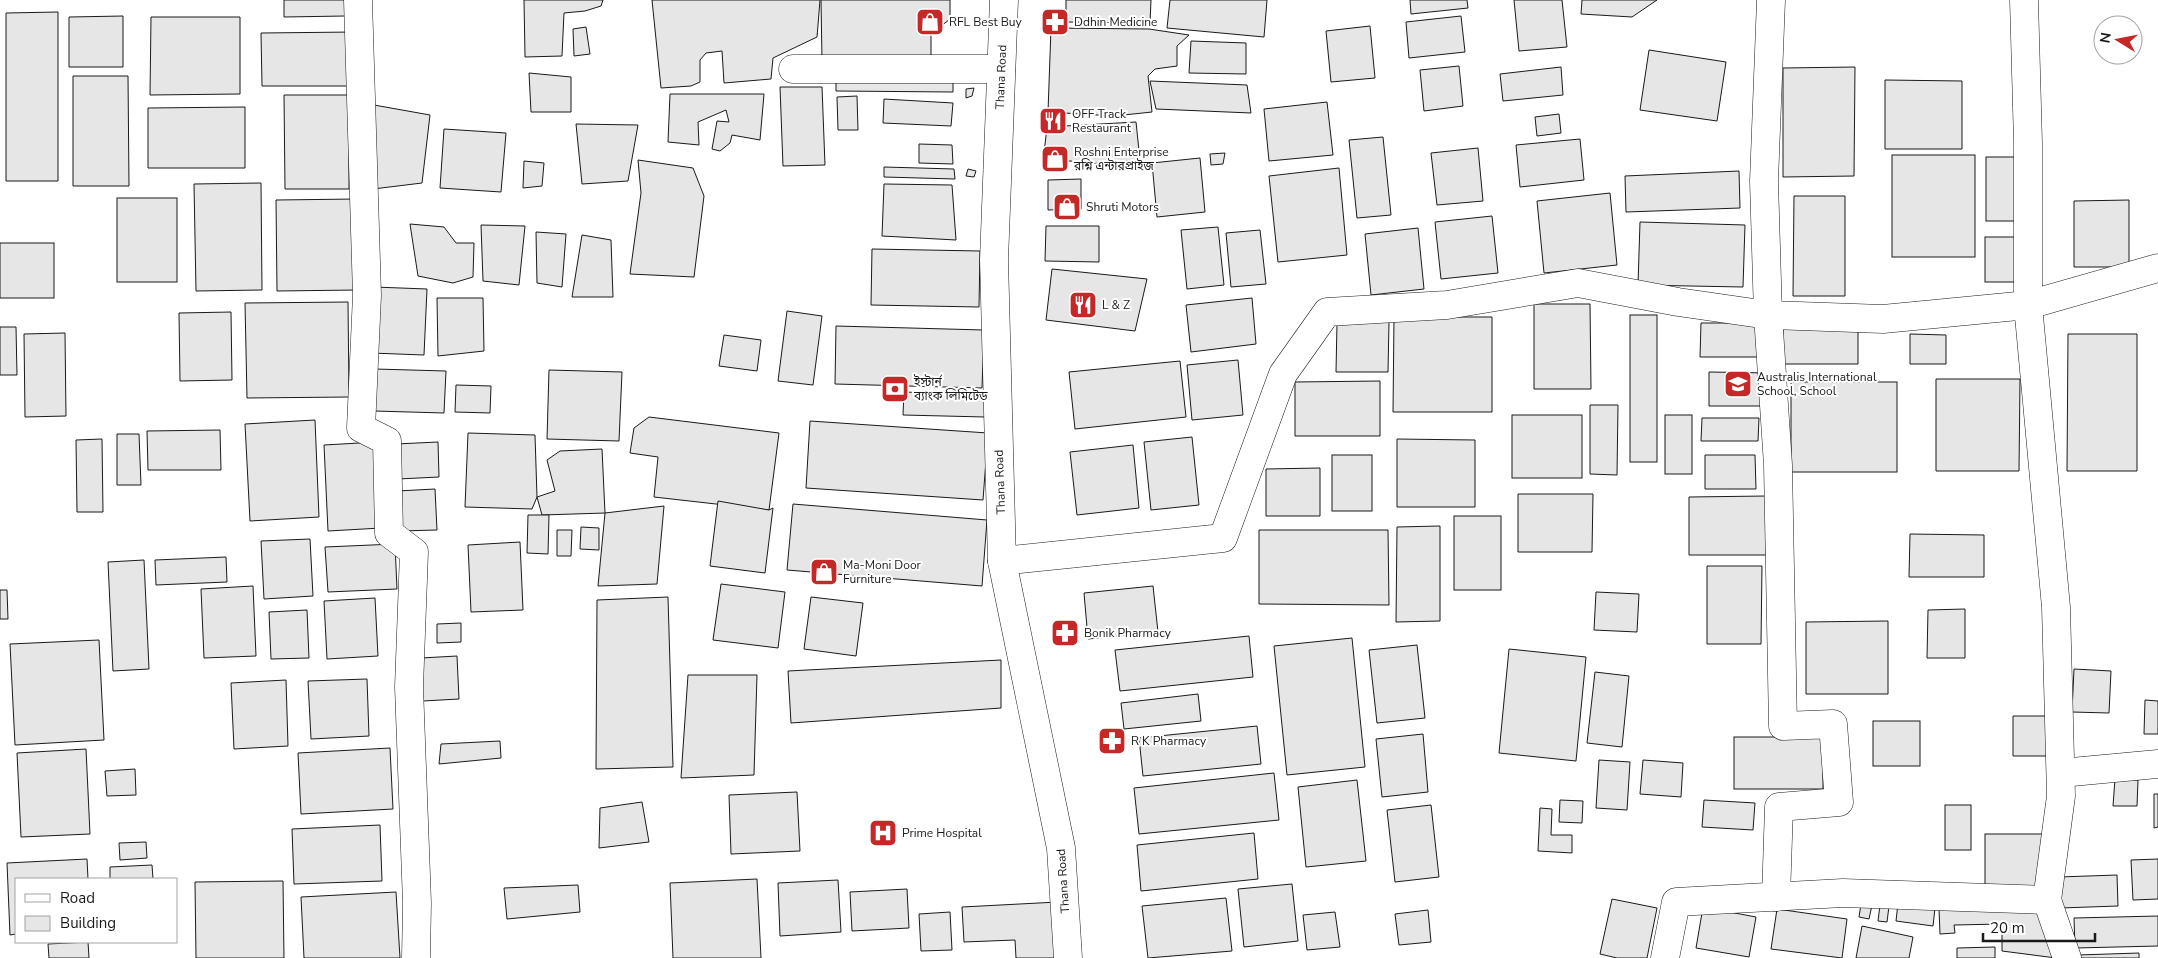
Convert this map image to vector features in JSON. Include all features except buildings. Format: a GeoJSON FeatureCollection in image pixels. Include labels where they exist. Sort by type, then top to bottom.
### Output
{"type":"FeatureCollection","features":[{"type":"Feature","properties":{"kind":"street"},"geometry":{"type":"LineString","coordinates":[[358,0],[367,296],[361,428],[387,441],[390,533],[414,552],[409,687],[417,903],[416,958]]}},
{"type":"Feature","properties":{"kind":"street","name":"Thana Road"},"geometry":{"type":"LineString","coordinates":[[1004,0],[994,260],[1002,561],[1061,848],[1068,958]]}},
{"type":"Feature","properties":{"kind":"street"},"geometry":{"type":"LineString","coordinates":[[1771,0],[1764,181],[1768,315],[1778,465],[1783,726],[1833,724],[1839,802],[1779,807],[1776,897]]}},
{"type":"Feature","properties":{"kind":"street"},"geometry":{"type":"LineString","coordinates":[[2024,0],[2028,144],[2028,305],[2056,607],[2061,773],[2061,796],[2047,900],[2067,958]]}},
{"type":"Feature","properties":{"kind":"street"},"geometry":{"type":"LineString","coordinates":[[793,69],[1001,69]]}},
{"type":"Feature","properties":{"kind":"street"},"geometry":{"type":"LineString","coordinates":[[1002,561],[1223,538],[1283,374],[1327,312],[1447,305],[1578,283],[1678,302],[1768,315],[1883,319],[2028,305],[2158,268]]}},
{"type":"Feature","properties":{"kind":"street"},"geometry":{"type":"LineString","coordinates":[[2061,773],[2158,764]]}},
{"type":"Feature","properties":{"kind":"street"},"geometry":{"type":"LineString","coordinates":[[1664,958],[1676,902],[1843,893],[2047,900]]}},
{"type":"Feature","properties":{"kind":"place","name":"RFL Best Buy"},"geometry":{"type":"Point","coordinates":[930,22]}},
{"type":"Feature","properties":{"kind":"place","name":"Ddhin Medicine"},"geometry":{"type":"Point","coordinates":[1055,22]}},
{"type":"Feature","properties":{"kind":"place","name":"OFF Track Restaurant"},"geometry":{"type":"Point","coordinates":[1053,121]}},
{"type":"Feature","properties":{"kind":"place","name":"Roshni Enterprise রশ্নি এন্টারপ্রাইজ"},"geometry":{"type":"Point","coordinates":[1055,159]}},
{"type":"Feature","properties":{"kind":"place","name":"Shruti Motors"},"geometry":{"type":"Point","coordinates":[1067,207]}},
{"type":"Feature","properties":{"kind":"place","name":"L & Z"},"geometry":{"type":"Point","coordinates":[1083,305]}},
{"type":"Feature","properties":{"kind":"place","name":"Australis International School, School"},"geometry":{"type":"Point","coordinates":[1738,384]}},
{"type":"Feature","properties":{"kind":"place","name":"ইস্টার্ন ব্যাংক লিমিটেড"},"geometry":{"type":"Point","coordinates":[895,389]}},
{"type":"Feature","properties":{"kind":"place","name":"Ma-Moni Door Furniture"},"geometry":{"type":"Point","coordinates":[824,572]}},
{"type":"Feature","properties":{"kind":"place","name":"Bonik Pharmacy"},"geometry":{"type":"Point","coordinates":[1065,633]}},
{"type":"Feature","properties":{"kind":"place","name":"R K Pharmacy"},"geometry":{"type":"Point","coordinates":[1112,741]}},
{"type":"Feature","properties":{"kind":"place","name":"Prime Hospital"},"geometry":{"type":"Point","coordinates":[883,833]}}]}
